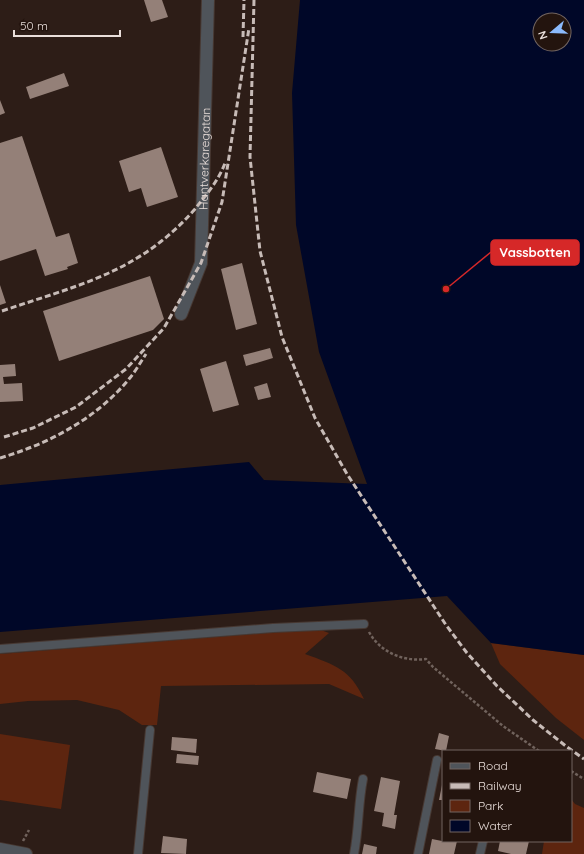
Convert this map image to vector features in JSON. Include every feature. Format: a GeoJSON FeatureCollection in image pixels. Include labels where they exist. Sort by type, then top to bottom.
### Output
{"type":"FeatureCollection","features":[{"type":"Feature","properties":{"kind":"street","name":"Hantverkaregatan"},"geometry":{"type":"LineString","coordinates":[[181,314],[201,263],[208,0]]}},
{"type":"Feature","properties":{"kind":"street"},"geometry":{"type":"LineString","coordinates":[[0,849],[26,854]]}},
{"type":"Feature","properties":{"kind":"lane"},"geometry":{"type":"LineString","coordinates":[[0,649],[273,628],[364,624]]}},
{"type":"Feature","properties":{"kind":"lane"},"geometry":{"type":"LineString","coordinates":[[138,854],[150,730]]}},
{"type":"Feature","properties":{"kind":"lane"},"geometry":{"type":"LineString","coordinates":[[418,854],[437,760]]}},
{"type":"Feature","properties":{"kind":"lane"},"geometry":{"type":"LineString","coordinates":[[354,854],[359,822],[358,805],[363,779]]}},
{"type":"Feature","properties":{"kind":"lane"},"geometry":{"type":"LineString","coordinates":[[480,854],[483,842]]}},
{"type":"Feature","properties":{"kind":"path"},"geometry":{"type":"LineString","coordinates":[[364,624],[375,642],[387,651],[406,659],[426,659],[438,671],[504,726],[538,750]]}},
{"type":"Feature","properties":{"kind":"path"},"geometry":{"type":"LineString","coordinates":[[572,772],[584,779]]}},
{"type":"Feature","properties":{"kind":"green space"},"geometry":{"type":"Polygon","coordinates":[[[318,629],[329,633],[305,654],[325,661],[347,674],[359,689],[364,699],[329,684],[161,686],[157,725],[142,725],[119,710],[77,700],[28,701],[0,704],[0,654],[318,629]]]}},
{"type":"Feature","properties":{"kind":"green space"},"geometry":{"type":"Polygon","coordinates":[[[491,643],[584,655],[584,740],[556,718],[500,664],[491,643]]]}},
{"type":"Feature","properties":{"kind":"green space"},"geometry":{"type":"Polygon","coordinates":[[[0,734],[70,745],[61,809],[0,800],[0,734]]]}},
{"type":"Feature","properties":{"kind":"green space"},"geometry":{"type":"Polygon","coordinates":[[[572,800],[575,804],[584,808],[584,854],[542,854],[544,842],[572,842],[572,800]]]}},
{"type":"Feature","properties":{"kind":"water"},"geometry":{"type":"Polygon","coordinates":[[[300,0],[584,0],[584,655],[491,643],[447,596],[0,632],[0,485],[249,462],[264,480],[367,484],[319,352],[296,225],[292,93],[300,0]]]}},
{"type":"Feature","properties":{"kind":"building"},"geometry":{"type":"Polygon","coordinates":[[[144,0],[162,0],[168,17],[151,22],[144,0]]]}},
{"type":"Feature","properties":{"kind":"building"},"geometry":{"type":"Polygon","coordinates":[[[64,73],[69,86],[30,99],[26,87],[64,73]]]}},
{"type":"Feature","properties":{"kind":"building"},"geometry":{"type":"Polygon","coordinates":[[[0,100],[5,113],[0,115],[0,100]]]}},
{"type":"Feature","properties":{"kind":"building"},"geometry":{"type":"Polygon","coordinates":[[[22,136],[56,237],[69,233],[78,263],[67,267],[68,269],[45,276],[36,249],[0,261],[0,143],[22,136]]]}},
{"type":"Feature","properties":{"kind":"building"},"geometry":{"type":"Polygon","coordinates":[[[161,147],[178,197],[147,207],[141,188],[129,192],[119,161],[161,147]]]}},
{"type":"Feature","properties":{"kind":"building"},"geometry":{"type":"Polygon","coordinates":[[[242,263],[257,324],[236,330],[221,269],[242,263]]]}},
{"type":"Feature","properties":{"kind":"building"},"geometry":{"type":"Polygon","coordinates":[[[150,276],[164,319],[153,330],[59,361],[43,311],[150,276]]]}},
{"type":"Feature","properties":{"kind":"building"},"geometry":{"type":"Polygon","coordinates":[[[0,285],[6,303],[0,305],[0,285]]]}},
{"type":"Feature","properties":{"kind":"building"},"geometry":{"type":"Polygon","coordinates":[[[270,348],[273,358],[246,366],[243,355],[270,348]]]}},
{"type":"Feature","properties":{"kind":"building"},"geometry":{"type":"Polygon","coordinates":[[[226,361],[239,405],[213,412],[200,369],[226,361]]]}},
{"type":"Feature","properties":{"kind":"building"},"geometry":{"type":"Polygon","coordinates":[[[15,364],[16,376],[3,377],[4,384],[22,383],[23,401],[0,402],[0,365],[15,364]]]}},
{"type":"Feature","properties":{"kind":"building"},"geometry":{"type":"Polygon","coordinates":[[[267,383],[271,397],[258,400],[254,387],[267,383]]]}},
{"type":"Feature","properties":{"kind":"building"},"geometry":{"type":"Polygon","coordinates":[[[439,733],[449,736],[446,750],[435,749],[439,733]]]}},
{"type":"Feature","properties":{"kind":"building"},"geometry":{"type":"Polygon","coordinates":[[[172,737],[197,739],[196,753],[171,750],[172,737]]]}},
{"type":"Feature","properties":{"kind":"building"},"geometry":{"type":"Polygon","coordinates":[[[177,754],[199,756],[198,765],[176,763],[177,754]]]}},
{"type":"Feature","properties":{"kind":"building"},"geometry":{"type":"Polygon","coordinates":[[[317,772],[351,779],[347,799],[313,792],[317,772]]]}},
{"type":"Feature","properties":{"kind":"building"},"geometry":{"type":"Polygon","coordinates":[[[381,777],[400,781],[394,815],[397,815],[395,829],[382,826],[384,813],[374,811],[381,777]]]}},
{"type":"Feature","properties":{"kind":"building"},"geometry":{"type":"Polygon","coordinates":[[[442,785],[442,800],[439,800],[442,785]]]}},
{"type":"Feature","properties":{"kind":"building"},"geometry":{"type":"Polygon","coordinates":[[[163,836],[187,839],[186,854],[161,853],[163,836]]]}},
{"type":"Feature","properties":{"kind":"building"},"geometry":{"type":"Polygon","coordinates":[[[432,839],[442,842],[457,842],[454,854],[429,854],[432,839]]]}},
{"type":"Feature","properties":{"kind":"building"},"geometry":{"type":"Polygon","coordinates":[[[500,842],[529,842],[526,854],[511,854],[498,851],[500,842]]]}},
{"type":"Feature","properties":{"kind":"building"},"geometry":{"type":"Polygon","coordinates":[[[364,844],[377,847],[376,854],[362,854],[364,844]]]}},
{"type":"Feature","properties":{"kind":"railway"},"geometry":{"type":"LineString","coordinates":[[243,37],[244,0]]}},
{"type":"Feature","properties":{"kind":"railway"},"geometry":{"type":"LineString","coordinates":[[254,0],[250,157],[260,251],[282,337],[315,418],[347,474],[446,625],[467,653],[497,686],[533,720],[571,750]]}},
{"type":"Feature","properties":{"kind":"railway"},"geometry":{"type":"LineString","coordinates":[[4,437],[33,428],[76,407],[126,369],[164,328],[201,263],[222,202],[249,28]]}},
{"type":"Feature","properties":{"kind":"railway"},"geometry":{"type":"LineString","coordinates":[[2,311],[82,284],[106,274],[129,263],[152,248],[174,231],[195,209],[216,181],[225,163]]}},
{"type":"Feature","properties":{"kind":"railway"},"geometry":{"type":"LineString","coordinates":[[0,458],[36,445],[86,418],[116,393],[131,376],[146,354]]}},
{"type":"Feature","properties":{"kind":"railway"},"geometry":{"type":"LineString","coordinates":[[572,751],[584,759]]}},
{"type":"Feature","properties":{"kind":"place","name":"Vassbotten"},"geometry":{"type":"Point","coordinates":[446,289]}}]}
